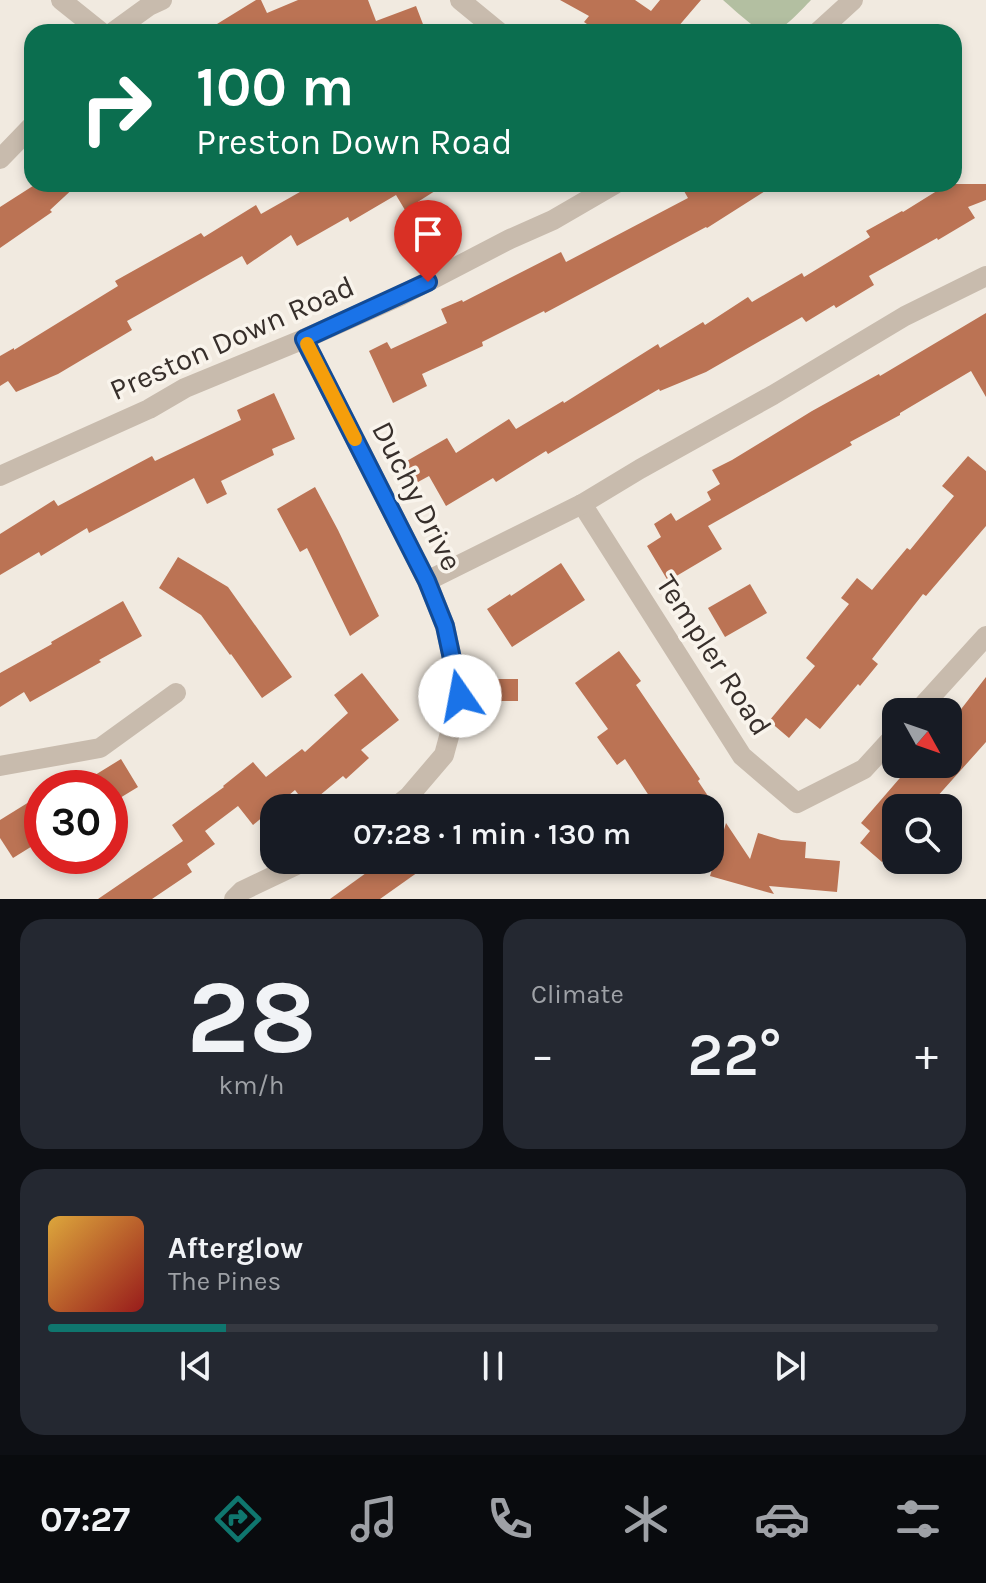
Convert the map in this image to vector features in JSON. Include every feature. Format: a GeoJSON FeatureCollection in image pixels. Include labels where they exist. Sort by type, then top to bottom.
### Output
{"type":"FeatureCollection","features":[{"type":"Feature","properties":{"kind":"street"},"geometry":{"type":"LineString","coordinates":[[61,0],[91,24]]}},
{"type":"Feature","properties":{"kind":"street"},"geometry":{"type":"LineString","coordinates":[[124,24],[162,0]]}},
{"type":"Feature","properties":{"kind":"street"},"geometry":{"type":"LineString","coordinates":[[460,0],[489,24]]}},
{"type":"Feature","properties":{"kind":"street"},"geometry":{"type":"LineString","coordinates":[[827,24],[853,0]]}},
{"type":"Feature","properties":{"kind":"street"},"geometry":{"type":"LineString","coordinates":[[0,159],[24,134]]}},
{"type":"Feature","properties":{"kind":"street","name":"Preston Down Road"},"geometry":{"type":"LineString","coordinates":[[0,476],[149,409],[185,388],[400,296],[553,220],[601,192]]}},
{"type":"Feature","properties":{"kind":"street"},"geometry":{"type":"LineString","coordinates":[[427,581],[582,504],[905,316],[986,276]]}},
{"type":"Feature","properties":{"kind":"street","name":"Duchy Drive"},"geometry":{"type":"LineString","coordinates":[[304,339],[427,581],[445,626],[460,696],[444,755],[411,794]]}},
{"type":"Feature","properties":{"kind":"street","name":"Templer Road"},"geometry":{"type":"LineString","coordinates":[[582,504],[742,756],[797,803],[864,769],[882,749]]}},
{"type":"Feature","properties":{"kind":"street"},"geometry":{"type":"LineString","coordinates":[[930,698],[986,636]]}},
{"type":"Feature","properties":{"kind":"street"},"geometry":{"type":"LineString","coordinates":[[0,766],[100,748],[176,693]]}},
{"type":"Feature","properties":{"kind":"street"},"geometry":{"type":"LineString","coordinates":[[234,899],[242,891],[278,874]]}},
{"type":"Feature","properties":{"kind":"green space"},"geometry":{"type":"Polygon","coordinates":[[[723,0],[811,0],[786,24],[751,24],[723,0]]]}},
{"type":"Feature","properties":{"kind":"building"},"geometry":{"type":"Polygon","coordinates":[[[256,0],[261,0],[267,13],[298,0],[368,0],[376,21],[416,6],[423,24],[217,24],[256,0]]]}},
{"type":"Feature","properties":{"kind":"building"},"geometry":{"type":"Polygon","coordinates":[[[560,0],[635,0],[651,11],[660,0],[701,0],[680,24],[587,24],[584,22],[589,16],[560,0]]]}},
{"type":"Feature","properties":{"kind":"building"},"geometry":{"type":"Polygon","coordinates":[[[962,184],[986,184],[986,200],[968,207],[975,218],[869,276],[874,285],[836,308],[834,305],[806,322],[802,317],[706,372],[659,389],[548,454],[546,451],[496,482],[493,478],[446,506],[429,476],[418,482],[405,462],[447,438],[456,453],[509,419],[516,429],[658,344],[660,348],[703,322],[705,325],[748,297],[752,302],[802,273],[804,277],[870,237],[866,231],[935,192],[962,192],[962,184]]]}},
{"type":"Feature","properties":{"kind":"building"},"geometry":{"type":"Polygon","coordinates":[[[24,192],[69,192],[50,210],[52,212],[0,248],[0,207],[24,192]]]}},
{"type":"Feature","properties":{"kind":"building"},"geometry":{"type":"Polygon","coordinates":[[[300,192],[433,192],[405,210],[396,195],[350,222],[348,217],[297,246],[291,235],[247,265],[242,256],[127,321],[132,330],[58,374],[16,392],[8,381],[0,386],[0,356],[118,286],[115,281],[201,233],[204,237],[256,205],[261,214],[300,192]]]}},
{"type":"Feature","properties":{"kind":"building"},"geometry":{"type":"Polygon","coordinates":[[[685,192],[763,192],[707,228],[545,313],[482,342],[483,346],[422,374],[427,386],[393,403],[369,351],[387,342],[391,349],[447,323],[441,309],[463,302],[561,252],[566,262],[688,198],[685,192]]]}},
{"type":"Feature","properties":{"kind":"building"},"geometry":{"type":"Polygon","coordinates":[[[986,313],[986,397],[971,371],[850,442],[852,445],[708,526],[722,549],[668,581],[647,546],[661,537],[654,524],[671,513],[676,521],[711,500],[707,492],[720,484],[712,470],[986,313]]]}},
{"type":"Feature","properties":{"kind":"building"},"geometry":{"type":"Polygon","coordinates":[[[274,393],[295,439],[272,449],[274,455],[221,481],[227,494],[207,504],[194,478],[89,533],[87,528],[41,556],[39,552],[0,575],[0,534],[54,500],[58,506],[152,456],[155,461],[241,420],[237,410],[274,393]]]}},
{"type":"Feature","properties":{"kind":"building"},"geometry":{"type":"Polygon","coordinates":[[[968,456],[986,471],[986,526],[926,596],[923,594],[872,659],[878,664],[860,686],[858,684],[820,729],[806,718],[789,738],[769,721],[815,666],[806,658],[849,604],[841,598],[857,578],[872,590],[907,548],[910,550],[954,496],[942,486],[968,456]]]}},
{"type":"Feature","properties":{"kind":"building"},"geometry":{"type":"Polygon","coordinates":[[[315,487],[379,616],[350,636],[307,548],[300,552],[277,509],[315,487]]]}},
{"type":"Feature","properties":{"kind":"building"},"geometry":{"type":"Polygon","coordinates":[[[178,557],[228,587],[292,677],[262,698],[201,615],[159,588],[178,557]]]}},
{"type":"Feature","properties":{"kind":"building"},"geometry":{"type":"Polygon","coordinates":[[[561,563],[585,600],[512,647],[487,609],[561,563]]]}},
{"type":"Feature","properties":{"kind":"building"},"geometry":{"type":"Polygon","coordinates":[[[750,584],[767,613],[725,637],[708,608],[750,584]]]}},
{"type":"Feature","properties":{"kind":"building"},"geometry":{"type":"Polygon","coordinates":[[[123,601],[142,636],[30,702],[24,692],[0,707],[0,673],[123,601]]]}},
{"type":"Feature","properties":{"kind":"building"},"geometry":{"type":"Polygon","coordinates":[[[619,651],[641,681],[636,685],[700,779],[698,781],[707,794],[648,794],[625,759],[617,765],[597,737],[608,729],[575,683],[619,651]]]}},
{"type":"Feature","properties":{"kind":"building"},"geometry":{"type":"Polygon","coordinates":[[[362,673],[399,720],[361,750],[369,758],[346,779],[343,776],[321,794],[298,794],[295,790],[290,794],[260,794],[260,819],[253,825],[238,806],[205,831],[215,844],[187,864],[192,872],[152,899],[98,899],[183,841],[172,825],[253,762],[266,777],[302,749],[305,752],[348,713],[334,695],[362,673]]]}},
{"type":"Feature","properties":{"kind":"building"},"geometry":{"type":"Polygon","coordinates":[[[986,677],[986,742],[962,769],[962,708],[986,677]]]}},
{"type":"Feature","properties":{"kind":"building"},"geometry":{"type":"Polygon","coordinates":[[[494,679],[518,679],[518,701],[495,701],[494,679]]]}},
{"type":"Feature","properties":{"kind":"building"},"geometry":{"type":"Polygon","coordinates":[[[121,759],[128,770],[103,770],[121,759]]]}},
{"type":"Feature","properties":{"kind":"building"},"geometry":{"type":"Polygon","coordinates":[[[128,771],[138,787],[128,793],[128,771]]]}},
{"type":"Feature","properties":{"kind":"building"},"geometry":{"type":"Polygon","coordinates":[[[900,778],[954,778],[940,794],[886,794],[900,778]]]}},
{"type":"Feature","properties":{"kind":"building"},"geometry":{"type":"Polygon","coordinates":[[[882,799],[882,862],[860,843],[870,831],[861,823],[882,799]]]}},
{"type":"Feature","properties":{"kind":"building"},"geometry":{"type":"Polygon","coordinates":[[[24,805],[24,851],[13,858],[0,838],[0,820],[24,805]]]}},
{"type":"Feature","properties":{"kind":"building"},"geometry":{"type":"Polygon","coordinates":[[[726,823],[750,859],[758,833],[781,840],[806,842],[805,858],[840,861],[837,892],[769,886],[774,894],[710,876],[724,874],[726,823]]]}},
{"type":"Feature","properties":{"kind":"building"},"geometry":{"type":"Polygon","coordinates":[[[365,874],[415,874],[380,899],[330,899],[365,874]]]}},
{"type":"Feature","properties":{"kind":"slow traffic"},"geometry":{"type":"LineString","coordinates":[[307,344],[355,439]]}},
{"type":"Feature","properties":{"kind":"route"},"geometry":{"type":"LineString","coordinates":[[428,282],[304,339],[427,581],[445,626],[460,696]]}}]}
